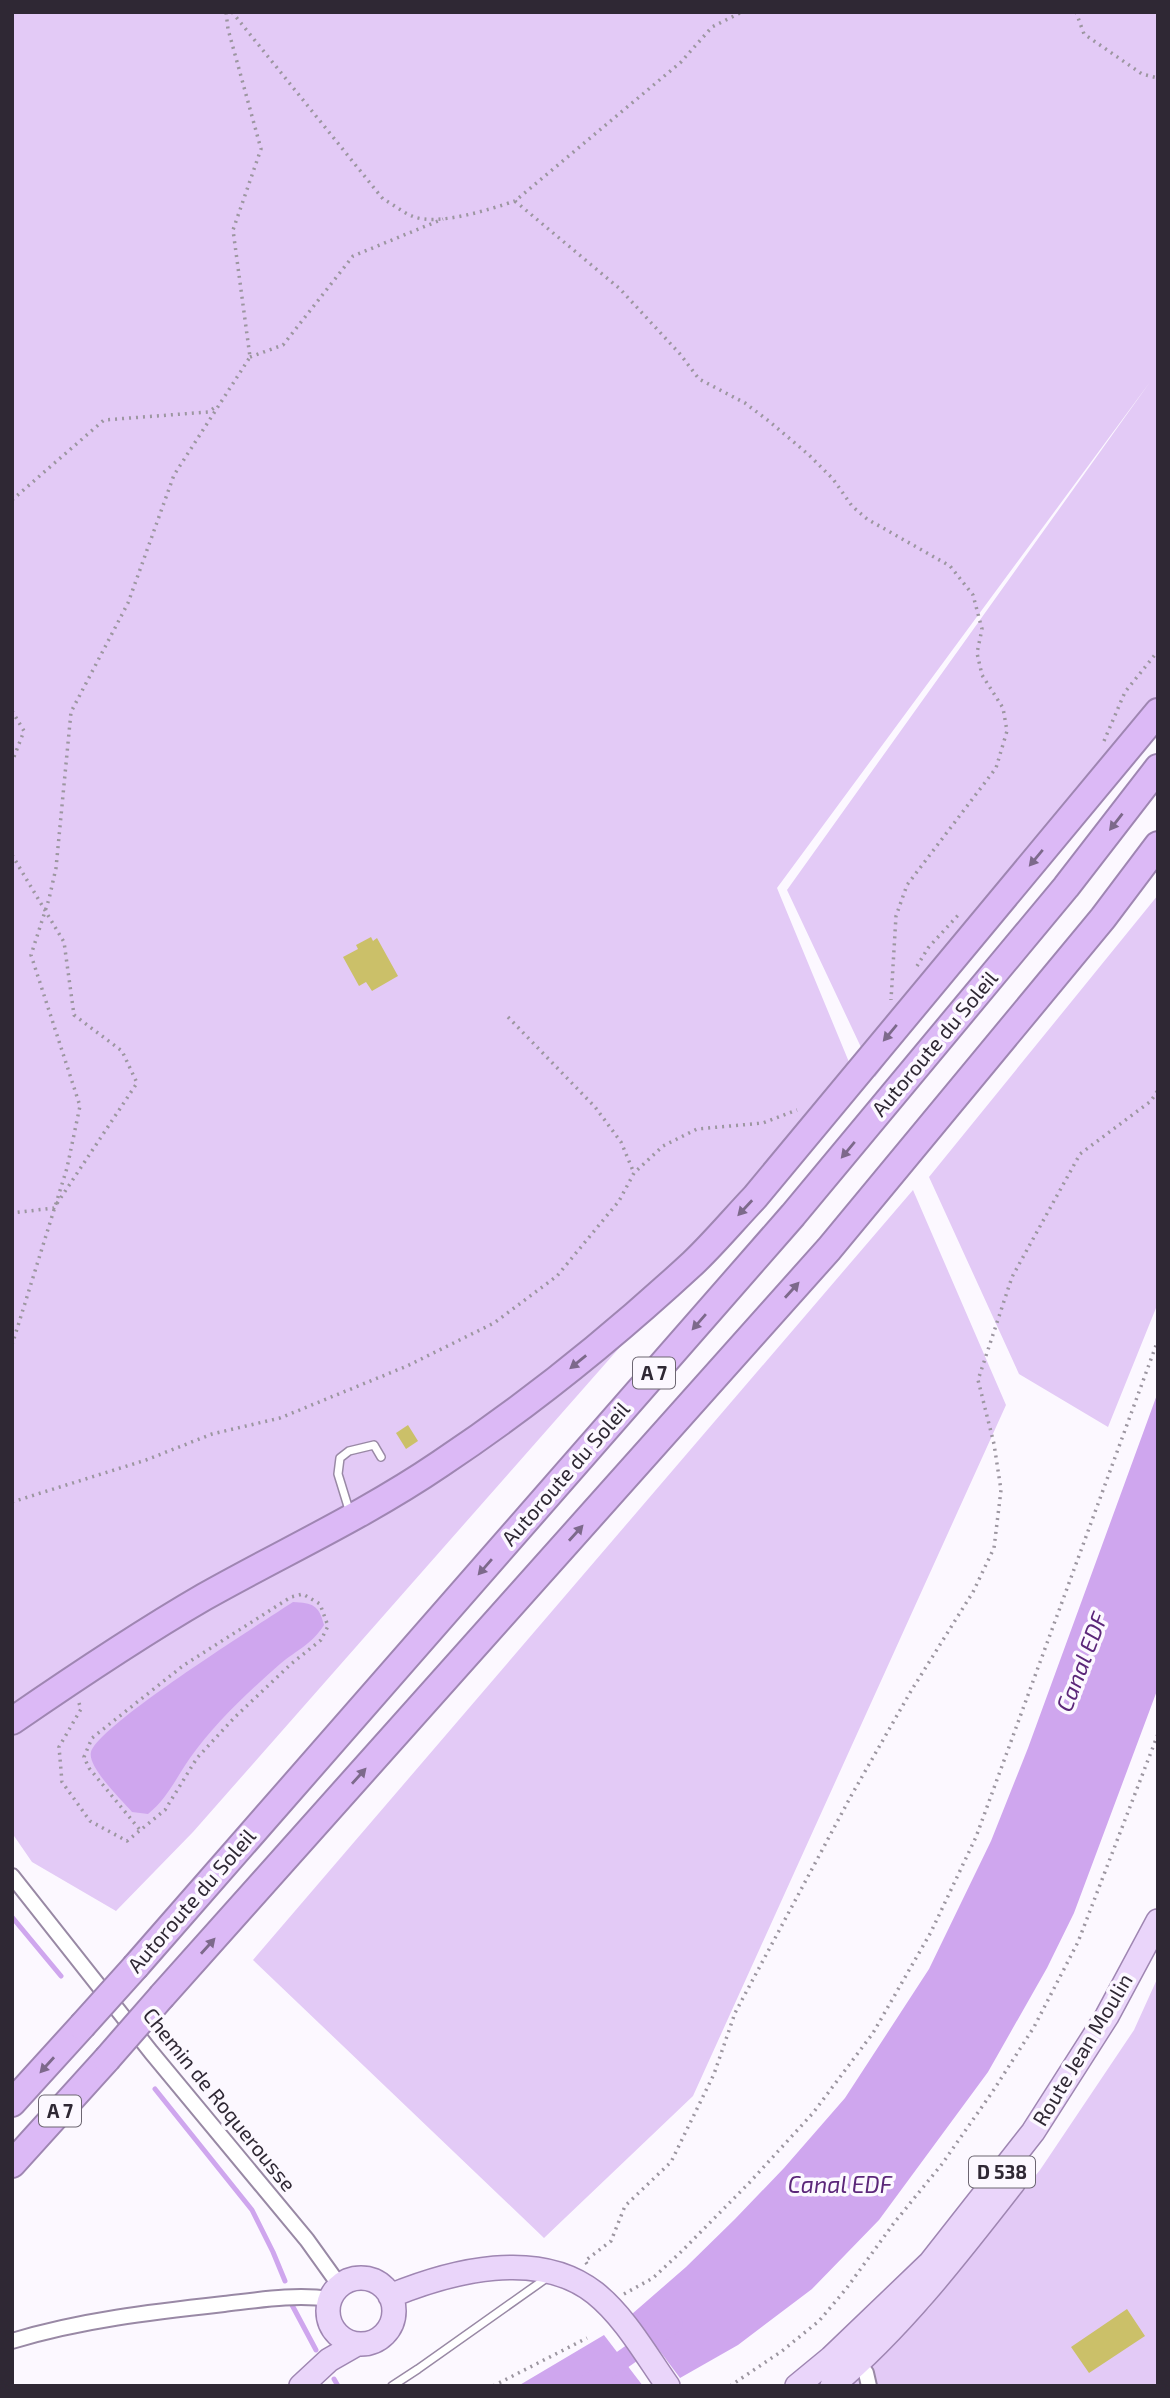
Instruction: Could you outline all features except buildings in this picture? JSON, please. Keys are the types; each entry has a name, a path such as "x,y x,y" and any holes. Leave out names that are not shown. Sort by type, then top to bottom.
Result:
{"highway":[{"path":"12,1721 201,1599 438,1466 516,1412 592,1351 694,1262 755,1197 1158,712"},
{"name":"Autoroute du Soleil","path":"12,2104 136,1966 793,1214 1066,887 1158,768"},
{"name":"Autoroute du Soleil","path":"12,2164 829,1249 1103,918 1158,845"}],"main road":[{"name":"Route Jean Moulin","path":"832,2386 847,2358 930,2263 1033,2132 1107,2016 1158,1923"},
{"name":"Route Jean Moulin","path":"797,2386 847,2358 949,2265 1051,2134 1115,2028 1158,1923"},
{"path":"390,2295 451,2276 484,2271 529,2268 554,2272 588,2288 613,2311 668,2386"},
{"path":"301,2386 329,2360 357,2344 377,2340 391,2325 394,2315 390,2295 376,2282 367,2279 348,2281 335,2293 329,2319 336,2332 347,2341 357,2344"},
{"path":"329,2360 336,2332"}],"street":[{"name":"Chemin de Roquerousse","path":"12,1876 136,2033 307,2240 335,2293"},
{"path":"12,2341 78,2324 148,2313 335,2293"},
{"path":"847,2358 866,2373 869,2386"}],"lane":[{"path":"351,1517 338,1474 340,1458 349,1451 374,1445 381,1457"},
{"path":"391,2386 505,2309 554,2272"}],"path":[{"path":"226,12 228,29 261,149 233,230 250,357"},
{"path":"232,12 383,199 414,217 445,218 484,211 515,201 681,62 712,27 742,12"},
{"path":"723,12 724,19"},
{"path":"1076,12 1084,34 1142,74 1158,78"},
{"path":"515,201 620,289 680,354 699,379 745,403 770,422 817,463 833,479 852,506 867,519 950,566 973,595 982,629 977,653 982,676 1003,708 1007,731 996,768 907,885 896,916 890,1010 896,1000"},
{"path":"12,1345 66,1168 80,1106 31,955 56,868 71,712 128,603 174,475 250,357 284,345 353,256 445,218"},
{"path":"12,500 103,420 208,412 219,405"},
{"path":"1102,748 1108,727 1125,692 1158,651"},
{"path":"12,711 24,731 12,762"},
{"path":"12,855 64,942 74,1015 122,1051 137,1083 54,1208 12,1213"},
{"path":"915,969 928,948 968,904"},
{"path":"508,1017 595,1107 621,1142 634,1173"},
{"path":"588,2288 592,2271 585,2261 611,2241 625,2206 671,2162 714,2074 735,2013 851,1796 911,1691 973,1592 994,1548 1001,1490 994,1444 978,1380 1012,1277 1080,1154 1151,1101 1158,1090"},
{"path":"12,1502 146,1460 212,1434 280,1418 407,1366 494,1323 557,1276 619,1201 634,1173 663,1146 697,1129 763,1123 804,1105"},
{"path":"613,2311 653,2278 750,2182 813,2113 873,2033 924,1943 976,1837 1158,1340"},
{"path":"72,1681 81,1709 59,1747 62,1782 90,1821 127,1841 165,1810 197,1758 235,1717 291,1664 321,1640 328,1626 320,1604 303,1594 291,1597 184,1665 92,1738 84,1757 89,1768 140,1830"},
{"path":"730,2386 782,2351 819,2321 943,2164 993,2091 1034,2027 1078,1942 1158,1734"},
{"path":"493,2386 587,2337"}],"shaded area":[{"path":"12,12 1158,12 1158,705 875,1077 787,890 1150,382 777,888 856,1079 193,1832 116,1911 32,1862 12,1833"},
{"path":"1158,895 1158,1303 1108,1427 1019,1374 929,1177"},
{"path":"913,1190 1006,1405 693,2096 544,2238 253,1960"},
{"path":"1158,1977 1158,2386 842,2386 929,2308 1040,2170 1134,2030"}],"water":[{"name":"Canal EDF","path":"1158,1392 1158,1688 1074,1913 1047,1968 988,2072 879,2220 812,2289 738,2345 680,2378 632,2314 735,2219 845,2098 929,1969 991,1841 1028,1748"},
{"path":"293,1602 310,1604 317,1609 324,1625 319,1632 280,1664 221,1721 199,1745 155,1808 148,1814 132,1812 94,1766 91,1752 100,1739 150,1698"},
{"path":"604,2335 643,2386 518,2386"}],"waterway":[{"path":"12,1917 61,1976"},
{"path":"155,2089 252,2210 285,2281"},
{"path":"292,2305 316,2350"},
{"name":"Canal EDF","path":"585,2386 673,2324"},
{"path":"334,2379 338,2386"}]}
